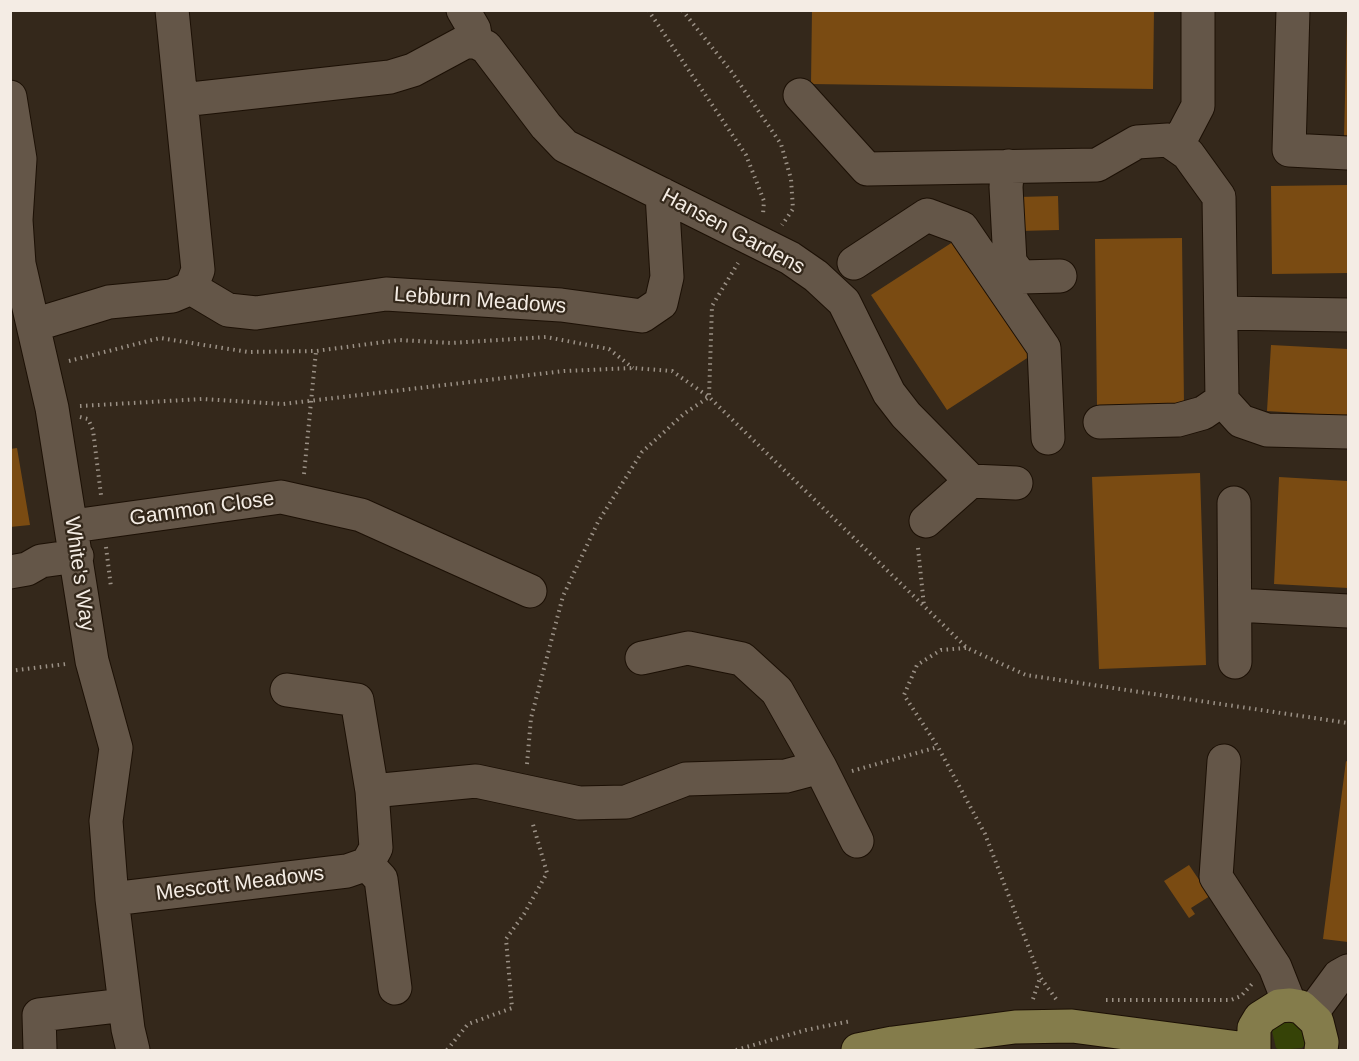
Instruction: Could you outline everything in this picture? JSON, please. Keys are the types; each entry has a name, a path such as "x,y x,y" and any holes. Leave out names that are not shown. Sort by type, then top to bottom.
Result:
{"main road":[{"path":"858,1050 892,1043 1015,1027 1061,1026 1254,1050 1254,1028 1260,1018 1279,1006 1300,1009 1321,1031 1320,1050"}],"street":[{"name":"Hansen Gardens","path":"463,10 474,29 476,42 486,47 546,126 565,146 790,258 816,276 843,302 889,393 906,415 971,481"},
{"path":"1293,10 1289,150 1348,153"},
{"path":"1177,146 1198,106 1198,11"},
{"path":"34,325 109,302 172,296 191,288 198,270 183,100 173,18"},
{"path":"183,100 390,77 413,70 465,42 476,42"},
{"path":"800,95 867,169 1097,165 1137,142 1168,140 1188,154 1219,197 1222,400 1241,421 1267,430 1348,432"},
{"name":"White's Way","path":"11,102 20,159 16,220 18,253 52,408 75,541 92,661 116,748 106,821 112,899 133,1050"},
{"path":"1008,166 1006,187 1010,262 1021,277 1060,276"},
{"path":"927,215 928,167"},
{"name":"Lebburn Meadows","path":"191,288 228,310 256,313 386,294 561,305 642,316 661,303 667,277 662,194"},
{"path":"854,263 927,215"},
{"path":"927,215 962,228 1044,348 1048,438"},
{"path":"1221,313 1348,315"},
{"path":"1100,422 1178,420 1203,413 1222,400"},
{"path":"926,521 971,481 1016,483"},
{"name":"Gammon Close","path":"10,572 27,569 75,541 281,497 362,515 530,591"},
{"path":"1234,503 1235,662"},
{"path":"1236,605 1339,610"},
{"path":"642,658 688,648 742,658 777,692 857,841"},
{"path":"287,690 357,700 372,791 376,848 367,864 381,879 395,987"},
{"path":"1224,761 1216,877 1300,1009 1348,971"},
{"path":"372,791 476,781 579,803 626,802 686,779 822,773"},
{"name":"Mescott Meadows","path":"112,899 347,871 367,864"},
{"path":"40,1050 39,1015 125,1005"}],"path":[{"path":"648,10 746,155 764,201 760,245"},
{"path":"682,10 731,71 781,144"},
{"path":"42,368 160,338 248,352 316,351 399,340 451,343 546,336 609,349 633,368"},
{"path":"301,501 316,351"},
{"path":"52,408 202,399 283,404 531,375 633,368 672,371 709,397 967,648 1026,675 1348,723"},
{"path":"447,1050 468,1024 512,1008 506,939 524,914 547,873 525,790 531,718 563,596 598,522 642,452 685,413 709,397"},
{"path":"924,607 917,550 926,521"},
{"path":"967,648 941,650 917,665 904,695 938,747 985,834 1040,977"},
{"path":"10,671 92,661"},
{"path":"822,773 938,747"}],"green space":[{"path":"1278,1020 1302,1021 1306,1044 1302,1048 1280,1050 1276,1048 1272,1031"}],"building":[{"path":"812,10 1154,10 1153,89 811,84"},
{"path":"1347,20 1348,138 1344,138"},
{"path":"1348,185 1348,273 1272,274 1271,186"},
{"path":"1058,196 1059,230 1019,231 1018,197"},
{"path":"959,238 1035,353 947,410 871,295"},
{"path":"1182,238 1184,405 1097,406 1095,239"},
{"path":"1271,345 1348,349 1348,416 1267,411"},
{"path":"17,448 30,525 10,527 10,449"},
{"path":"1200,473 1206,665 1099,669 1092,477"},
{"path":"1279,477 1348,481 1348,588 1274,584"},
{"path":"1346,761 1348,762 1348,942 1323,939"},
{"path":"1189,865 1210,896 1191,908 1195,914 1189,918 1164,881"}]}
